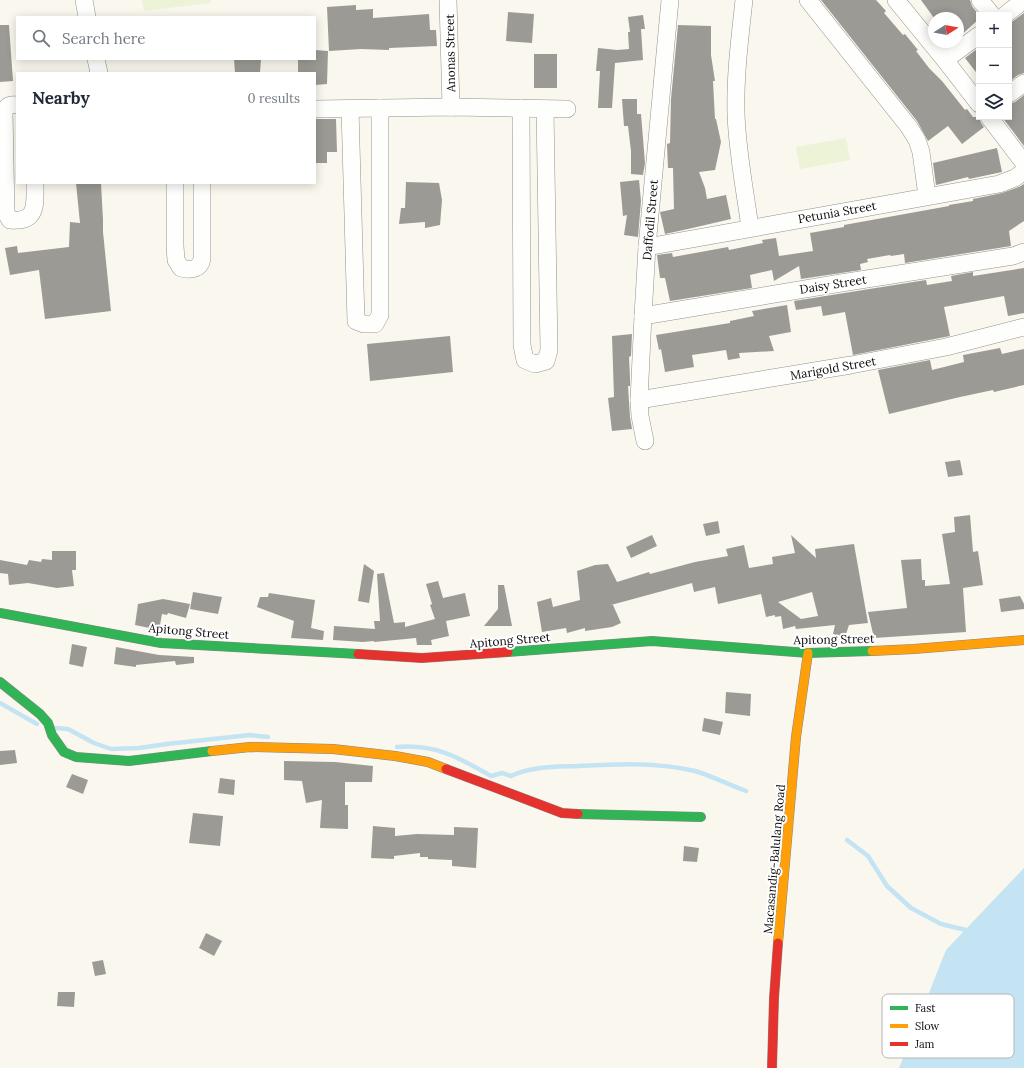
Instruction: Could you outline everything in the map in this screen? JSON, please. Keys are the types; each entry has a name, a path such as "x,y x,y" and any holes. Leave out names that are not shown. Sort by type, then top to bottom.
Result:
{"street":[{"path":"84,0 87,16"},
{"name":"Anonas Street","path":"448,0 451,107"},
{"name":"Daffodil Street","path":"645,441 640,416 643,316 647,247 670,0"},
{"path":"744,0 737,78 736,113 738,143 750,228"},
{"path":"808,0 917,140 921,152 927,196"},
{"path":"896,0 946,60 976,100"},
{"path":"980,0 990,12"},
{"path":"1009,12 1024,0"},
{"path":"946,60 976,37"},
{"path":"96,60 99,72"},
{"path":"1012,92 1024,82"},
{"path":"16,105 11,104 6,106 4,112 6,213 10,220 20,221 30,216 35,206 35,184"},
{"path":"316,109 451,107 567,109"},
{"path":"350,109 356,321 364,324 374,324 380,315 380,108"},
{"path":"520,108 522,345 525,360 535,364 546,361 549,350 545,109"},
{"path":"991,120 1024,163"},
{"name":"Petunia Street","path":"647,247 999,184 1015,178 1024,171"},
{"path":"175,184 176,260 181,268 190,269 198,268 202,259 202,184"},
{"name":"Daisy Street","path":"643,316 1013,256 1024,252"},
{"name":"Marigold Street","path":"640,400 946,347 1024,327"},
{"name":"Apitong Street","path":"0,613 161,643 422,658 652,641 808,654 914,649 1024,640"},
{"name":"Macasandig-Balulang Road","path":"772,1068 774,998 796,737 808,654"},
{"path":"0,682 40,714 48,723 52,735 64,752 76,756 129,761 250,746 334,749 395,756 428,762 562,813 595,816 701,817"}],"green space":[{"path":"142,0 211,0 211,3 144,11"},
{"path":"846,138 850,160 800,169 796,147"}],"water":[{"path":"1024,868 1024,1068 899,1068 903,1058 1014,1058 1014,994 928,994 946,950"}],"building":[{"path":"821,0 876,0 886,11 884,13 903,35 905,34 918,50 916,51 929,68 942,81 965,110 967,109 973,117 976,117 976,120 980,120 984,127 962,144 948,126 928,141 917,121"},
{"path":"921,0 970,0 977,12 976,22 964,33 964,12 930,12"},
{"path":"356,5 356,10 373,9 373,18 429,14 430,30 436,30 437,46 389,48 389,50 361,49 329,51 327,7"},
{"path":"508,12 534,14 532,43 506,41"},
{"path":"1024,13 1024,73 1012,80 1012,48 1012,22"},
{"path":"643,15 645,29 641,29 643,60 615,63 612,108 598,108 600,71 596,71 598,48 617,50 629,49 628,32 630,32 628,17"},
{"path":"0,25 9,25 13,81 0,82"},
{"path":"678,25 711,26 711,55 715,81 713,81 715,119 721,142 715,170 699,172 705,188 707,199 726,195 731,219 665,234 660,212 674,209 673,168 668,168 667,144 670,143 671,99"},
{"path":"316,50 328,51 327,84 316,85 316,72 298,72 298,60 316,60"},
{"path":"976,50 976,72 965,58"},
{"path":"534,54 557,54 557,88 534,88"},
{"path":"234,60 261,60 260,72 235,72"},
{"path":"1024,95 1024,146 1004,120 1012,120 1012,103"},
{"path":"622,99 637,99 637,114 641,114 645,163 643,175 631,174 631,151 628,126 624,126"},
{"path":"316,119 336,119 337,152 327,152 327,163 316,163"},
{"path":"997,148 1002,172 969,179 968,177 936,185 933,163"},
{"path":"639,180 641,201 638,237 624,235 627,215 623,216 620,182"},
{"path":"406,182 439,183 442,200 440,225 425,228 425,222 399,224 401,208 405,208"},
{"path":"76,184 101,184 103,232 111,311 45,319 39,270 10,275 5,248 17,246 18,253 69,247 70,222 80,223"},
{"path":"1024,184 1024,221 1009,231 1011,246 905,263 904,254 890,255 867,259 868,262 860,264 861,270 801,279 799,266 774,281 772,270 750,275 752,288 670,301 665,278 660,278 657,255 672,253 673,257 728,247 729,250 763,243 762,240 776,238 779,256 813,251 810,233 844,227 844,225 973,201 973,199 1002,193"},
{"path":"1024,268 1024,313 1008,316 1004,296 944,307 950,336 853,355 845,312 823,316 821,306 796,310 794,301 926,280 927,285 952,281 951,276 973,272 973,276"},
{"path":"787,305 791,332 769,336 774,351 739,353 740,358 728,360 726,350 692,355 694,367 665,372 661,349 659,350 656,335 730,323 730,321 754,316 752,311"},
{"path":"632,334 631,356 629,357 630,386 628,386 632,429 612,431 608,398 614,397 612,336"},
{"path":"450,336 453,372 370,381 367,344"},
{"path":"1000,348 1002,354 1024,349 1024,385 994,392 993,390 960,397 889,414 878,370 930,360 932,370 964,362 963,355"},
{"path":"960,460 963,475 948,477 945,462"},
{"path":"970,515 973,552 978,551 983,585 963,588 966,632 874,638 868,612 907,608 901,560 921,559 922,580 925,580 925,586 950,584 942,534 955,532 954,517"},
{"path":"718,521 720,533 706,536 703,524"},
{"path":"652,535 657,546 631,558 626,547"},
{"path":"791,535 816,558 815,549 854,544 868,623 849,625 845,637 833,634 835,625 796,629 795,626 783,629 781,616 775,617 775,615 766,617 761,594 718,604 715,587 694,592 692,583 611,605 613,605 621,623 612,627 585,631 585,628 567,633 566,628 542,632 537,602 551,598 553,607 580,600 577,571 595,565 608,564 617,582 649,572 650,574 695,562 728,556 726,549 744,545 749,568 773,564 772,557 795,553","holes":["812,592 818,616 801,619 778,602"]},
{"path":"52,551 76,551 76,570 72,570 74,586 57,588 28,583 9,585 8,574 0,573 0,560 27,565 29,560 41,562 42,559 52,560"},
{"path":"364,564 374,571 369,603 358,601"},
{"path":"384,573 394,623 405,622 405,627 435,619 430,605 432,604 426,584 438,581 443,598 465,593 470,616 446,621 449,636 431,640 432,645 417,645 416,638 374,642 333,640 334,626 375,629 374,621 380,621 377,574"},
{"path":"498,585 504,585 512,626 484,626 498,609"},
{"path":"193,592 222,597 218,614 190,609"},
{"path":"269,593 315,600 311,628 324,631 323,640 291,638 294,621 257,607 260,597 268,597"},
{"path":"1020,596 1024,604 1024,609 1001,612 999,599"},
{"path":"163,599 190,604 186,618 168,613 167,615 162,614 159,630 135,625 138,604"},
{"path":"72,644 87,647 83,667 69,664"},
{"path":"116,647 159,655 194,657 194,663 176,665 175,661 136,665 136,667 114,664"},
{"path":"726,692 751,694 750,716 725,713"},
{"path":"704,718 723,722 720,735 702,731"},
{"path":"15,750 17,763 0,765 0,751"},
{"path":"284,761 335,762 373,766 372,782 345,782 345,805 348,805 348,829 320,828 322,800 306,803 302,781 284,780"},
{"path":"72,774 88,780 83,794 66,787"},
{"path":"220,778 235,780 234,795 218,793"},
{"path":"193,813 223,816 220,846 189,843"},
{"path":"373,826 395,828 395,836 417,834 454,835 454,827 478,828 476,868 452,866 452,860 428,859 428,857 420,857 420,853 394,856 394,859 371,858"},
{"path":"684,846 699,848 697,862 683,861"},
{"path":"206,933 222,941 214,956 199,948"},
{"path":"103,960 106,974 95,976 92,962"},
{"path":"58,992 75,992 74,1007 57,1006"}],"waterway":[{"path":"0,703 37,724"},
{"path":"55,728 68,729 94,743 111,749 139,748 250,735 268,737"},
{"path":"397,747 424,748 446,753 491,776 502,773 511,776 527,770 553,767 623,764 652,765 695,771 746,791"},
{"path":"847,840 868,856 887,886 911,908 941,924 970,931"}],"traffic: fast":[{"path":"0,613 161,643 358,654"},
{"path":"508,652 652,641 808,653 872,651"},
{"path":"0,682 40,714 48,723 52,735 64,752 76,757 129,761 212,751"},
{"path":"578,814 701,817"}],"traffic: slow":[{"path":"872,651 1024,640"},
{"path":"778,943 796,737 808,653"},
{"path":"212,751 250,747 333,749 395,756 428,762 446,769"}],"traffic: jam":[{"path":"358,654 422,658 508,652"},
{"path":"446,769 562,813 578,814"},
{"path":"772,1068 774,998 778,943"}]}
